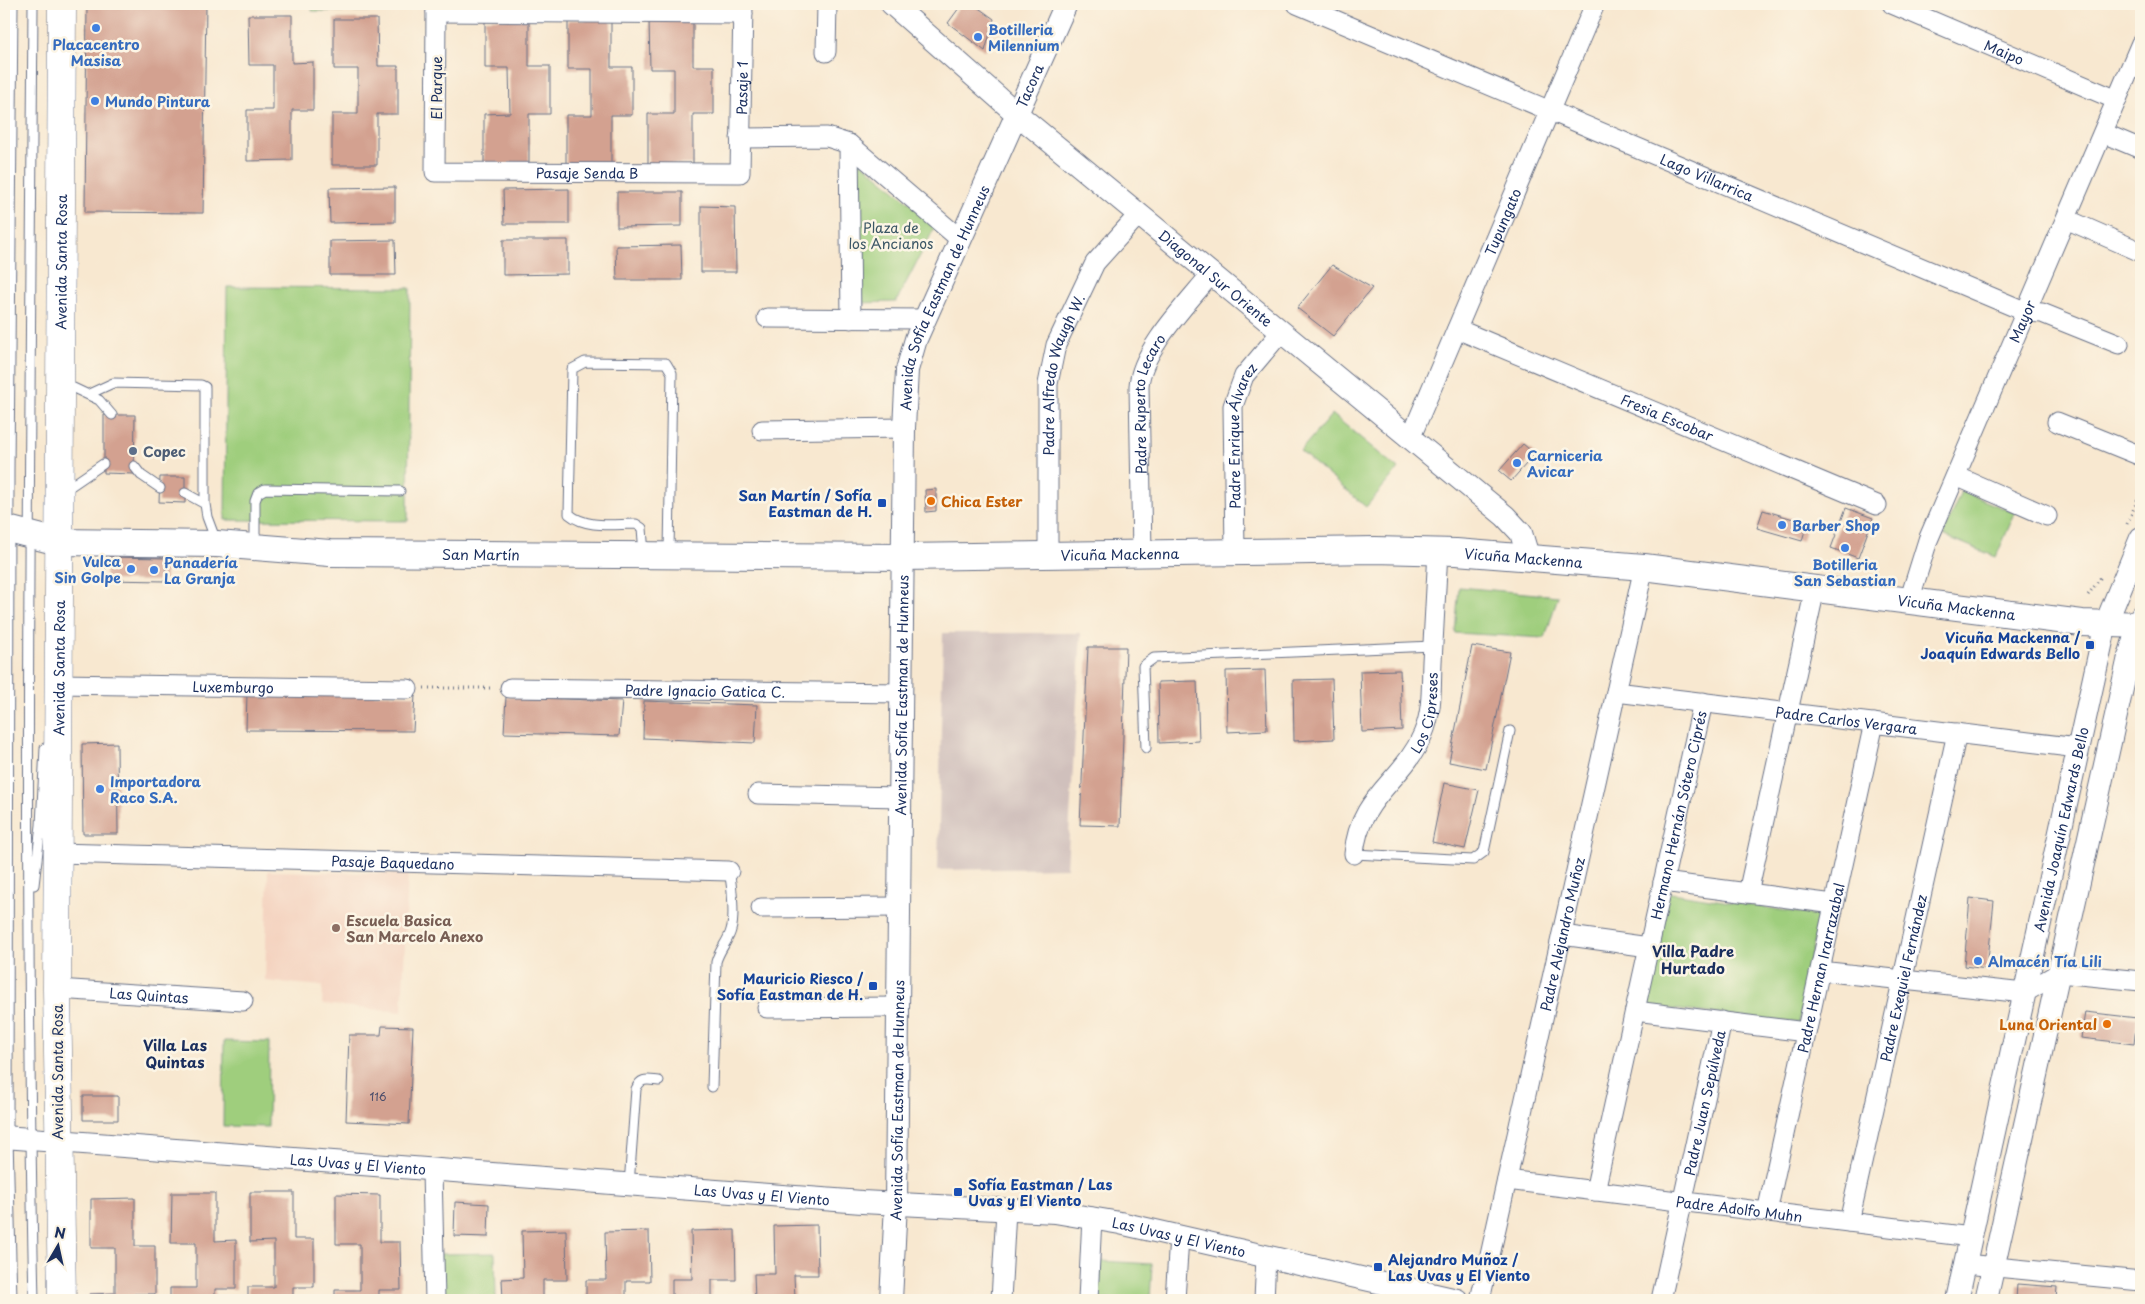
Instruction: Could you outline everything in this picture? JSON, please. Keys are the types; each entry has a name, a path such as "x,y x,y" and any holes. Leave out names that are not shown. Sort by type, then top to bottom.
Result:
{"main road":[{"name":"Avenida Santa Rosa","path":"62,4 57,853 58,1141 62,1300"},
{"path":"14,531 58,542"},
{"name":"San Martín","path":"58,542 218,544 330,552 903,557"},
{"name":"Vicuña Mackenna","path":"903,557 1438,551 1528,556 1644,567 2073,622 2140,622"}],"street":[{"path":"826,52 827,4"},
{"name":"Diagonal Sur Oriente","path":"892,4 1017,114 1514,524 1526,544 1528,556"},
{"name":"Tacora","path":"1017,114 1066,4"},
{"name":"Lago Villarrica","path":"1297,4 2026,312 2042,313 2119,344"},
{"name":"Tupungato","path":"1410,439 1595,4"},
{"name":"Maipo","path":"1892,4 2117,100"},
{"path":"436,8 743,9"},
{"name":"El Parque","path":"435,172 436,8"},
{"name":"Pasaje 1","path":"740,173 743,9"},
{"name":"Mayor","path":"1909,601 1920,563 1956,476 2141,43"},
{"name":"Avenida Sofía Eastman de Hunneus","path":"890,1300 896,1204 904,428 907,370 924,319 1017,114"},
{"path":"2103,133 2141,149"},
{"path":"740,138 827,137 849,144 960,239"},
{"path":"849,144 851,318"},
{"name":"Pasaje Senda B","path":"435,172 740,173"},
{"name":"Padre Alfredo Waugh W.","path":"1048,554 1048,384 1051,360 1059,338 1096,263 1139,214"},
{"path":"2066,220 2141,252"},
{"name":"Padre Ruperto Lecaro","path":"1142,553 1139,386 1142,368 1150,352 1211,274"},
{"path":"767,318 924,319"},
{"name":"Fresia Escobar","path":"1457,329 1877,505"},
{"name":"Padre Enrique Álvarez","path":"1235,552 1233,406 1244,376 1281,332"},
{"path":"2057,422 2141,456"},
{"path":"762,430 904,428"},
{"path":"1956,476 2046,516"},
{"name":"Avenida Joaquín Edwards Bello","path":"1958,1300 1970,1237 2106,623 2141,538"},
{"name":"Los Cipreses","path":"1354,854 1357,831 1365,812 1410,757 1424,733 1430,706 1438,551"},
{"name":"Padre Alejandro Muñoz","path":"1480,1300 1644,567"},
{"path":"1748,893 1816,589"},
{"path":"1986,1300 2140,622"},
{"name":"Luxemburgo","path":"58,684 408,689"},
{"name":"Padre Ignacio Gatica C.","path":"510,688 902,693"},
{"name":"Padre Carlos Vergara","path":"1616,692 2078,748"},
{"name":"Hermano Hernán Sótero Ciprés","path":"1595,1191 1703,702"},
{"name":"Padre Hernan Irarrazabal","path":"1767,1212 1874,723"},
{"name":"Padre Exequiel Fernández","path":"1849,1222 1957,733"},
{"path":"758,794 900,797"},
{"name":"Pasaje Baquedano","path":"57,853 729,871"},
{"path":"1663,882 1834,904"},
{"path":"761,908 899,907"},
{"path":"1562,935 1649,947"},
{"path":"1820,971 2024,993 2059,973 2141,981"},
{"name":"Las Quintas","path":"57,989 243,1001"},
{"path":"767,1008 898,1007"},
{"path":"1635,1011 1806,1032"},
{"name":"Padre Juan Sepúlveda","path":"1661,1300 1722,1021"},
{"name":"Las Uvas y El Viento","path":"6,1137 629,1185 896,1204 1056,1212 1092,1217 1453,1300"},
{"path":"432,1170 435,1300"},
{"name":"Padre Adolfo Muhn","path":"1507,1180 1970,1237"},
{"path":"1001,1300 1006,1210"},
{"path":"1088,1300 1092,1217"},
{"path":"1175,1300 1178,1237"},
{"path":"1264,1300 1266,1257"},
{"path":"1965,1264 2141,1281"}],"lane":[{"path":"12,1300 6,1137 14,531 13,4"},
{"path":"33,4 14,531 29,920 30,1139 34,1300"},
{"path":"585,362 666,362 670,367 672,374 656,555 642,528 636,524 586,524 569,514 572,369 577,364 585,362"},
{"path":"60,380 74,389 89,394 105,405 112,415"},
{"path":"89,394 113,383 201,385 205,387 205,504 209,526 218,544"},
{"path":"59,495 104,464"},
{"path":"134,466 142,475 160,488"},
{"path":"255,547 255,501 258,493 265,490 400,491"},
{"path":"185,493 205,504"},
{"path":"1146,748 1143,666 1154,658 1433,646"},
{"path":"29,920 41,825 47,731 58,684"},
{"path":"1354,854 1473,860 1484,852 1510,731"},
{"path":"712,1087 716,962 720,949 731,930 732,886 729,871"},
{"path":"629,1185 636,1089 639,1082 643,1080 659,1081"}],"path":[{"path":"408,689 510,688"}],"shaded area":[{"path":"943,633 1081,633 1067,868 938,870"},
{"name":"Escuela Basica San Marcelo Anexo","path":"268,871 408,874 402,1012 322,1004 323,986 265,981"}],"green space":[{"path":"312,4 386,4 386,11 312,11"},
{"name":"Plaza de los Ancianos","path":"854,156 936,225 896,302 857,303"},
{"path":"227,287 410,288 408,521 225,520"},
{"path":"1332,414 1398,469 1366,507 1300,451"},
{"path":"1961,491 2015,513 1996,557 1943,535"},
{"path":"1459,587 1558,596 1545,638 1455,633"},
{"path":"1666,892 1818,916 1799,1023 1644,1006"},
{"path":"224,1041 269,1042 268,1127 223,1126"},
{"path":"495,1253 496,1300 441,1300 440,1254"},
{"path":"1101,1261 1152,1264 1150,1300 1098,1300"}],"building":[{"path":"87,4 206,4 203,213 85,212"},
{"name":"Botilleria Milennium","path":"962,4 973,4 994,19 985,51 948,23"},
{"path":"248,15 292,15 292,63 313,62 313,110 292,110 292,160 247,161 247,110 273,110 273,65 249,65"},
{"path":"529,18 529,66 550,66 550,114 529,114 529,164 484,164 484,114 510,113 509,68 485,68 485,19"},
{"path":"334,19 377,19 378,66 398,66 398,114 377,114 377,165 332,165 332,114 358,114 358,69 334,69"},
{"path":"649,19 693,19 693,66 714,66 714,114 693,114 693,164 648,165 648,114 674,114 674,69 650,69"},
{"path":"568,20 611,20 611,67 632,67 632,115 611,115 611,165 566,165 566,115 592,115 592,69 568,69"},
{"path":"395,187 395,222 330,223 329,188"},
{"path":"569,189 569,224 504,224 503,190"},
{"path":"617,192 682,192 682,226 617,227"},
{"path":"701,206 735,207 736,272 701,272"},
{"path":"395,240 396,275 330,275 330,241"},
{"path":"503,240 568,240 568,274 503,275"},
{"path":"681,245 682,280 617,280 616,246"},
{"path":"1332,265 1372,288 1333,336 1297,308"},
{"path":"104,415 135,415 134,474 104,473"},
{"name":"Carniceria Avicar","path":"1523,444 1535,454 1511,481 1499,471"},
{"path":"160,477 185,477 185,503 159,502"},
{"name":"Chica Ester","path":"936,489 936,511 926,512 925,490"},
{"path":"1846,508 1873,518 1858,558 1831,548"},
{"name":"Barber Shop","path":"1763,510 1807,523 1802,541 1757,528"},
{"path":"106,557 166,558 166,581 105,580"},
{"path":"1472,646 1510,652 1486,769 1449,762"},
{"path":"1088,647 1126,647 1120,826 1080,825"},
{"path":"1265,670 1267,730 1227,732 1226,671"},
{"path":"1400,670 1402,730 1362,732 1360,671"},
{"path":"1332,679 1334,739 1294,741 1293,680"},
{"path":"1197,681 1199,741 1159,743 1158,682"},
{"path":"247,693 415,695 413,731 246,730"},
{"path":"506,697 622,701 619,736 504,733"},
{"path":"644,701 757,705 755,743 643,738"},
{"name":"Importadora Raco S.A.","path":"117,743 118,834 83,834 82,744"},
{"path":"1444,783 1479,790 1465,849 1432,842"},
{"path":"1970,898 1994,901 1987,969 1964,966"},
{"path":"2085,1012 2137,1018 2134,1044 2081,1038"},
{"path":"382,1026 413,1027 409,1124 346,1121 349,1035 381,1035"},
{"path":"83,1096 118,1096 118,1120 83,1120"},
{"path":"250,1192 294,1192 294,1239 314,1239 314,1287 293,1287 293,1300 248,1300 248,1287 274,1287 274,1241 250,1242"},
{"path":"172,1193 215,1193 215,1241 236,1240 236,1289 215,1289 215,1300 170,1300 170,1288 196,1288 196,1243 171,1243"},
{"path":"336,1194 380,1195 380,1242 400,1242 401,1290 379,1290 379,1300 335,1300 335,1290 360,1290 360,1244 336,1244"},
{"path":"135,1198 135,1246 155,1246 155,1294 134,1294 134,1300 89,1300 89,1294 115,1293 115,1248 91,1248 91,1199"},
{"path":"455,1202 489,1204 488,1237 454,1236"},
{"path":"817,1225 818,1275 794,1275 795,1300 755,1300 754,1274 775,1274 774,1226"},
{"path":"566,1230 567,1280 543,1280 543,1300 503,1300 502,1279 523,1278 522,1231"},
{"path":"735,1230 736,1280 712,1280 712,1300 672,1300 672,1279 692,1279 691,1231"},
{"path":"649,1231 650,1281 626,1281 626,1300 586,1300 586,1280 606,1280 605,1232"},
{"path":"2017,1284 2057,1287 2056,1300 2016,1300"}],"place":[{"name":"Placacentro Masisa","path":"96,28"},
{"name":"Botilleria Milennium","path":"978,37"},
{"name":"Mundo Pintura","path":"95,101"},
{"name":"Copec","path":"133,451"},
{"name":"Carniceria Avicar","path":"1517,463"},
{"name":"Chica Ester","path":"931,501"},
{"name":"San Martín / Sofía Eastman de H.","path":"882,503"},
{"name":"Barber Shop","path":"1782,525"},
{"name":"Botilleria San Sebastian","path":"1845,548"},
{"name":"Vulca Sin Golpe","path":"131,569"},
{"name":"Panadería La Granja","path":"154,570"},
{"name":"Vicuña Mackenna / Joaquín Edwards Bello","path":"2090,645"},
{"name":"Importadora Raco S.A.","path":"100,789"},
{"name":"Escuela Basica San Marcelo Anexo","path":"336,928"},
{"name":"Almacén Tía Lili","path":"1978,961"},
{"name":"Mauricio Riesco / Sofía Eastman de H.","path":"873,986"},
{"name":"Luna Oriental","path":"2107,1024"},
{"name":"Sofía Eastman / Las Uvas y El Viento","path":"958,1192"},
{"name":"Alejandro Muñoz / Las Uvas y El Viento","path":"1378,1267"}],"district":[{"name":"Villa Padre Hurtado","path":"1693,958"},
{"name":"Villa Las Quintas","path":"175,1052"}]}
